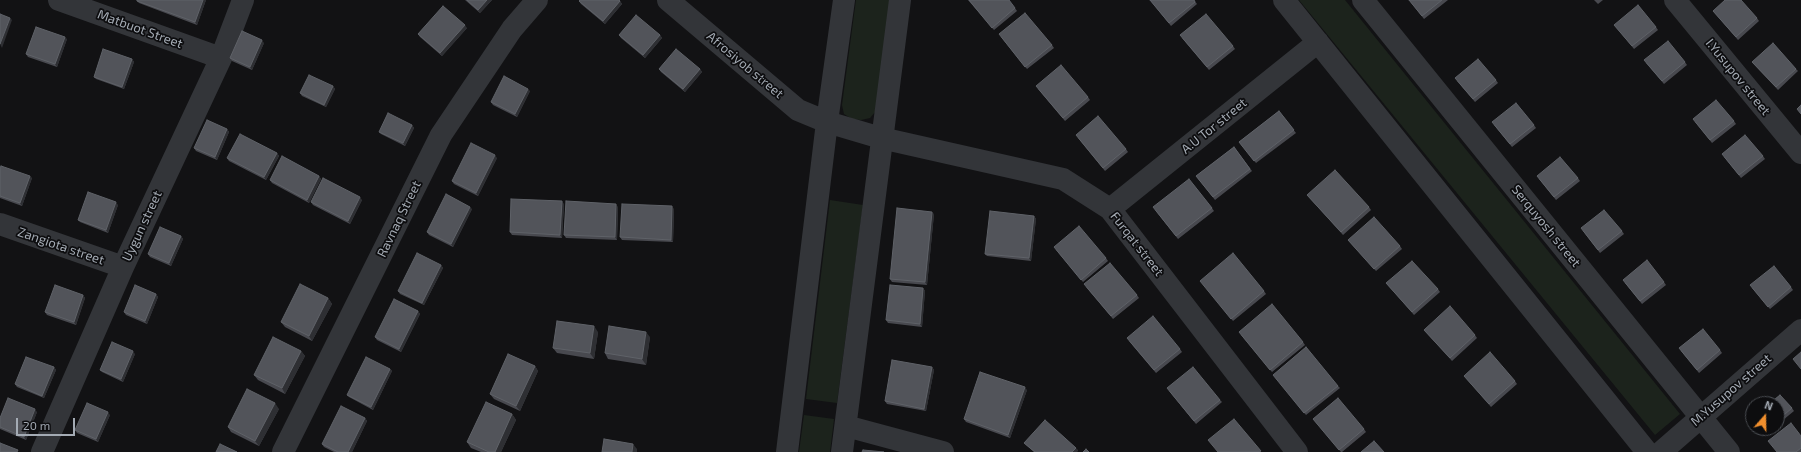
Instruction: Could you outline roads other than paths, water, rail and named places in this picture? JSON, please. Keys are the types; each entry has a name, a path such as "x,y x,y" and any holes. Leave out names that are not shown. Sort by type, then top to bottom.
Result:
{"street":[{"name":"Matbuot Street","path":"59,0 221,58"},
{"name":"Uygun street","path":"42,452 123,267 221,58 243,0"},
{"name":"Ravnaq Street","path":"283,452 441,135 512,29 537,0"},
{"name":"Afrosiyob street","path":"668,0 798,110 827,122 881,138"},
{"path":"787,452 827,122 844,0"},
{"path":"842,452 881,138 900,0"},
{"path":"1284,0 1647,452"},
{"name":"I.Yusupov street","path":"1675,0 1801,154"},
{"name":"Serquyosh street","path":"1368,2 1699,417 1729,452"},
{"name":"A.U Tor street","path":"1110,210 1318,42"},
{"name":"Furqat street","path":"881,138 1063,179 1110,210 1297,452"},
{"name":"Zangiota street","path":"0,224 123,267"},
{"name":"M.Yusupov street","path":"1661,452 1699,417 1801,330"},
{"path":"846,426 943,452"}]}
